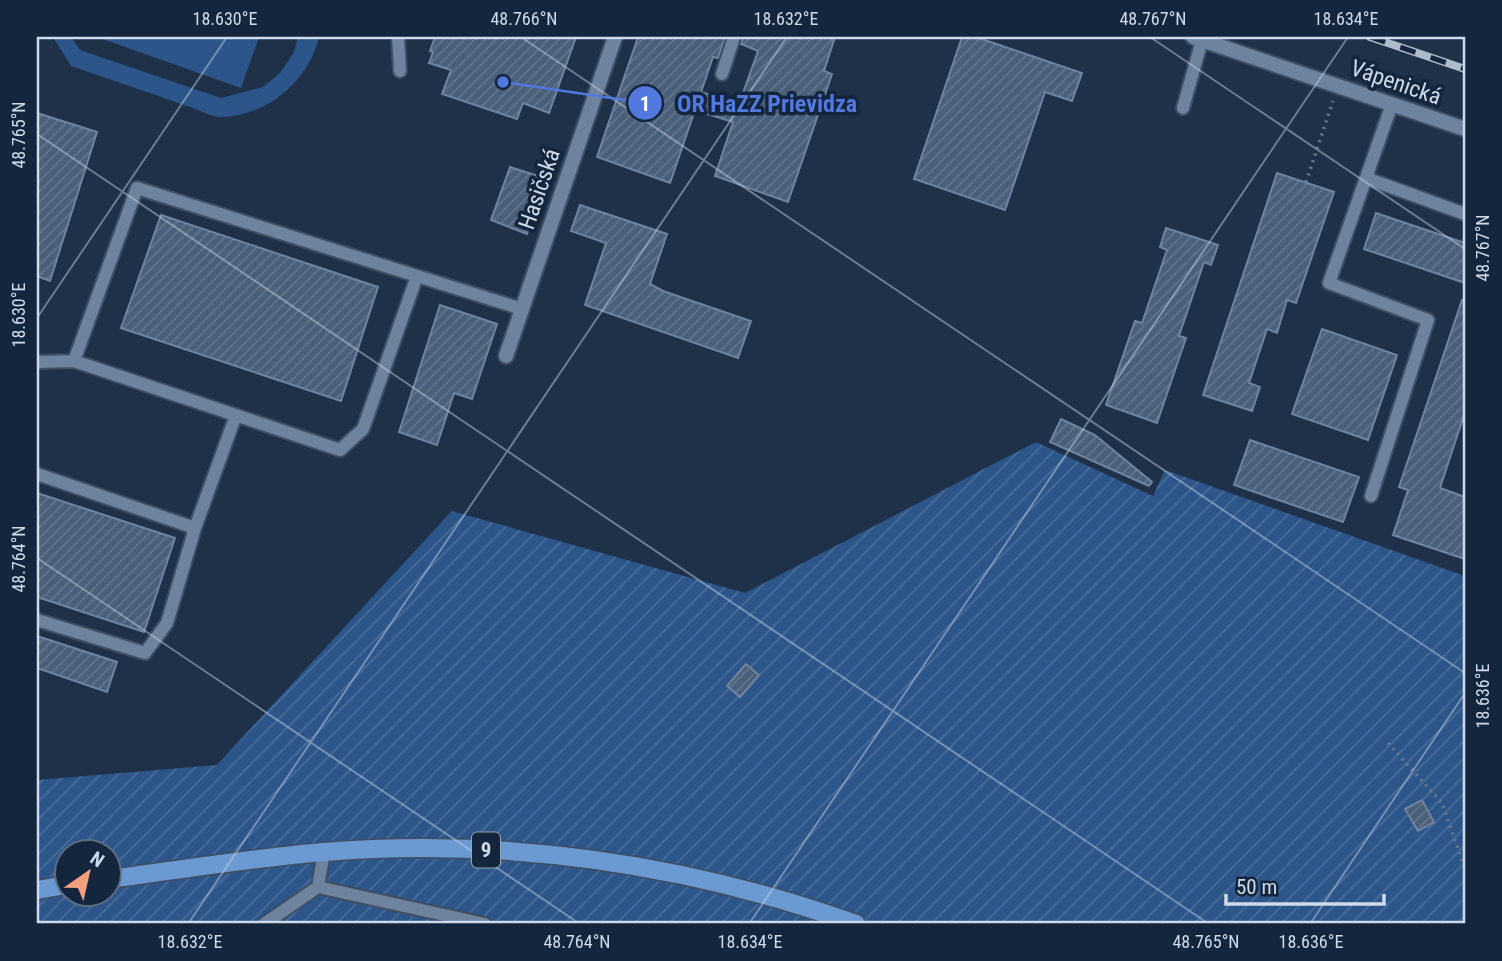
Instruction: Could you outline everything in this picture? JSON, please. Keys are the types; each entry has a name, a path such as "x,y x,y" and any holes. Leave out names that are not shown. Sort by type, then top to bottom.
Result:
{"main road":[{"name":"9","path":"122,877 324,852 423,848 574,858 640,867 759,893 856,924"}],"street":[{"name":"Hasičská","path":"506,356 615,37"},
{"name":"Vápenická","path":"1197,38 1465,130"}],"lane":[{"path":"398,37 400,71"},
{"path":"722,74 734,37"},
{"path":"1183,108 1197,38"},
{"path":"1371,496 1428,320 1329,283 1392,104"},
{"path":"1366,178 1465,214"},
{"path":"74,361 137,188 522,309"},
{"path":"37,362 74,361 340,450 363,429 417,276"},
{"path":"37,620 145,653 167,623 195,528 236,415"},
{"path":"37,474 195,528"},
{"path":"264,924 318,887 324,852"},
{"path":"318,887 485,924"}],"path":[{"path":"1306,183 1338,86"},
{"path":"1388,743 1442,803 1465,869"}],"shaded area":[{"path":"53,37 71,37 80,50 221,98 263,87 280,73 294,52 298,37 319,37 306,67 284,92 256,110 219,117 71,66"},
{"path":"97,37 259,37 241,88"},
{"path":"1036,442 1153,496 1165,470 1465,576 1465,924 37,924 37,780 217,765 452,511 745,593"}],"building":[{"path":"435,37 576,37 549,113 523,103 517,119 442,94 451,70 429,63"},
{"path":"638,37 725,37 718,58 713,57 701,92 739,104 758,51 741,44 743,37 835,37 824,71 832,74 788,202 715,176 733,122 695,110 670,183 597,157"},
{"path":"962,37 976,37 1082,73 1072,101 1045,92 1005,210 914,179"},
{"path":"37,113 97,132 50,281 37,276"},
{"path":"510,167 547,179 527,234 491,220"},
{"path":"1277,173 1334,192 1296,303 1287,300 1277,333 1267,329 1249,383 1260,387 1252,411 1203,395"},
{"path":"580,205 667,234 650,284 663,291 751,321 738,358 585,305 606,243 571,231"},
{"path":"1376,213 1465,243 1465,283 1364,249"},
{"path":"161,215 378,287 341,401 121,328"},
{"path":"1166,228 1218,245 1211,265 1204,262 1179,336 1186,338 1157,423 1106,405 1135,321 1142,323 1167,250 1160,247"},
{"path":"1462,300 1465,300 1465,412 1440,488 1465,497 1465,559 1393,535 1408,490 1399,487"},
{"path":"440,305 497,324 472,399 454,393 437,445 399,432"},
{"path":"1322,329 1397,355 1368,440 1292,414"},
{"path":"1061,419 1095,435 1152,482 1149,486 1050,442"},
{"path":"1250,440 1359,477 1343,522 1234,485"},
{"path":"37,493 175,538 144,632 37,597"},
{"path":"37,636 117,662 107,692 37,668"},
{"path":"746,664 759,675 740,697 727,686"},
{"path":"1422,800 1434,822 1418,831 1405,809"}],"railway":[{"path":"1370,37 1465,69"}],"place":[{"name":"OR HaZZ Prievidza","path":"503,82"}]}
